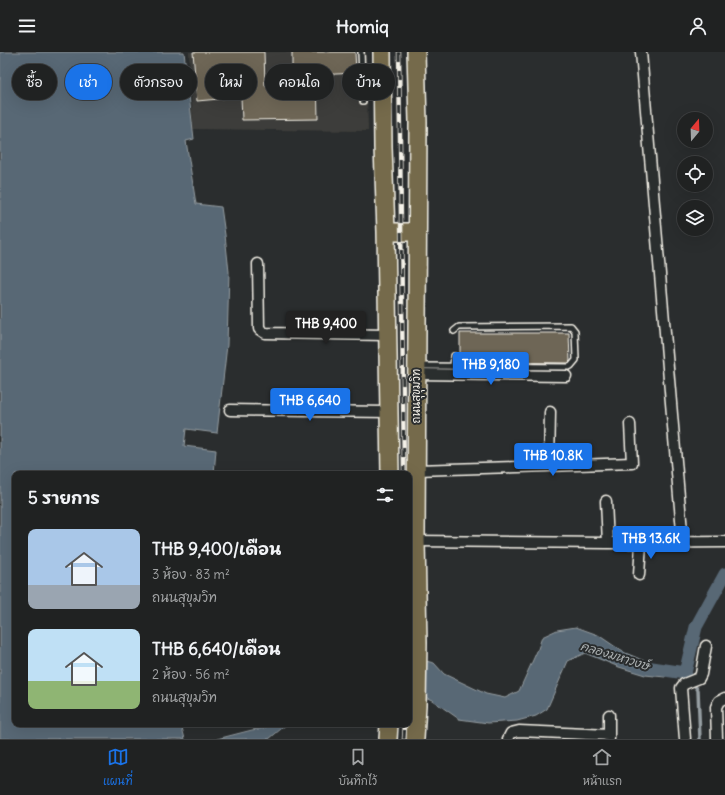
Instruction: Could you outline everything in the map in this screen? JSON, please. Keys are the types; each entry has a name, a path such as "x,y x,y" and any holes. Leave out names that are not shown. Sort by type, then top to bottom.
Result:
{"highway":[{"path":"382,52 390,471"},
{"name":"ถนนสุขุมวิท","path":"416,52 418,122 416,370 416,542 418,643 416,739"},
{"path":"386,232 417,232"},
{"path":"388,739 389,727"}],"street":[{"path":"641,52 683,543"},
{"path":"258,264 259,329 265,333 387,335"},
{"path":"416,370 566,376"},
{"path":"230,410 389,412"},
{"path":"549,466 550,412"},
{"path":"416,470 632,463 630,424"},
{"path":"606,501 608,543"},
{"path":"416,542 725,542"},
{"path":"639,575 642,543"},
{"path":"685,739 681,688 684,684 699,678 706,646"},
{"path":"717,739 716,706 719,701 725,698"},
{"path":"508,739 511,733 519,731 609,737 608,715"}],"lane":[{"path":"361,52 363,101"},
{"path":"416,370 453,366 569,367 576,360 575,331 570,326 459,327 454,330"},
{"path":"453,366 454,356"}],"shaded area":[{"path":"189,52 366,52 366,64 342,64 342,100 367,100 368,131 193,129 191,100 197,100 197,64 190,64"}],"water":[{"path":"0,52 184,52 185,64 120,64 120,100 190,100 194,139 186,141 196,204 221,207 229,272 227,345 217,433 186,429 184,446 216,450 214,471 12,471 12,727 182,727 185,739 0,739"},
{"path":"576,627 598,635 623,652 669,671 665,677 645,675 619,667 585,653 568,661 547,709 536,716 517,721 488,723 459,719 432,700 412,691 412,658 434,663 444,674 486,694 505,698 519,691 542,637 557,630"},
{"path":"283,727 269,739 217,739 252,730"}],"building":[{"path":"193,52 264,52 265,100 318,100 318,119 242,120 241,100 257,100 257,64 205,64 205,100 208,100 197,101 197,64 194,64"},
{"path":"292,52 355,52 356,64 342,64 342,74 334,74 334,64 292,64"},
{"path":"460,333 569,333 570,361 568,363 460,362"}],"waterway":[{"name":"คลองมหาวงษ์","path":"652,668 685,673 696,627 725,574"},
{"path":"685,673 698,690 700,739"}],"railway":[{"path":"399,52 404,471"},
{"path":"404,739 405,727"}]}
